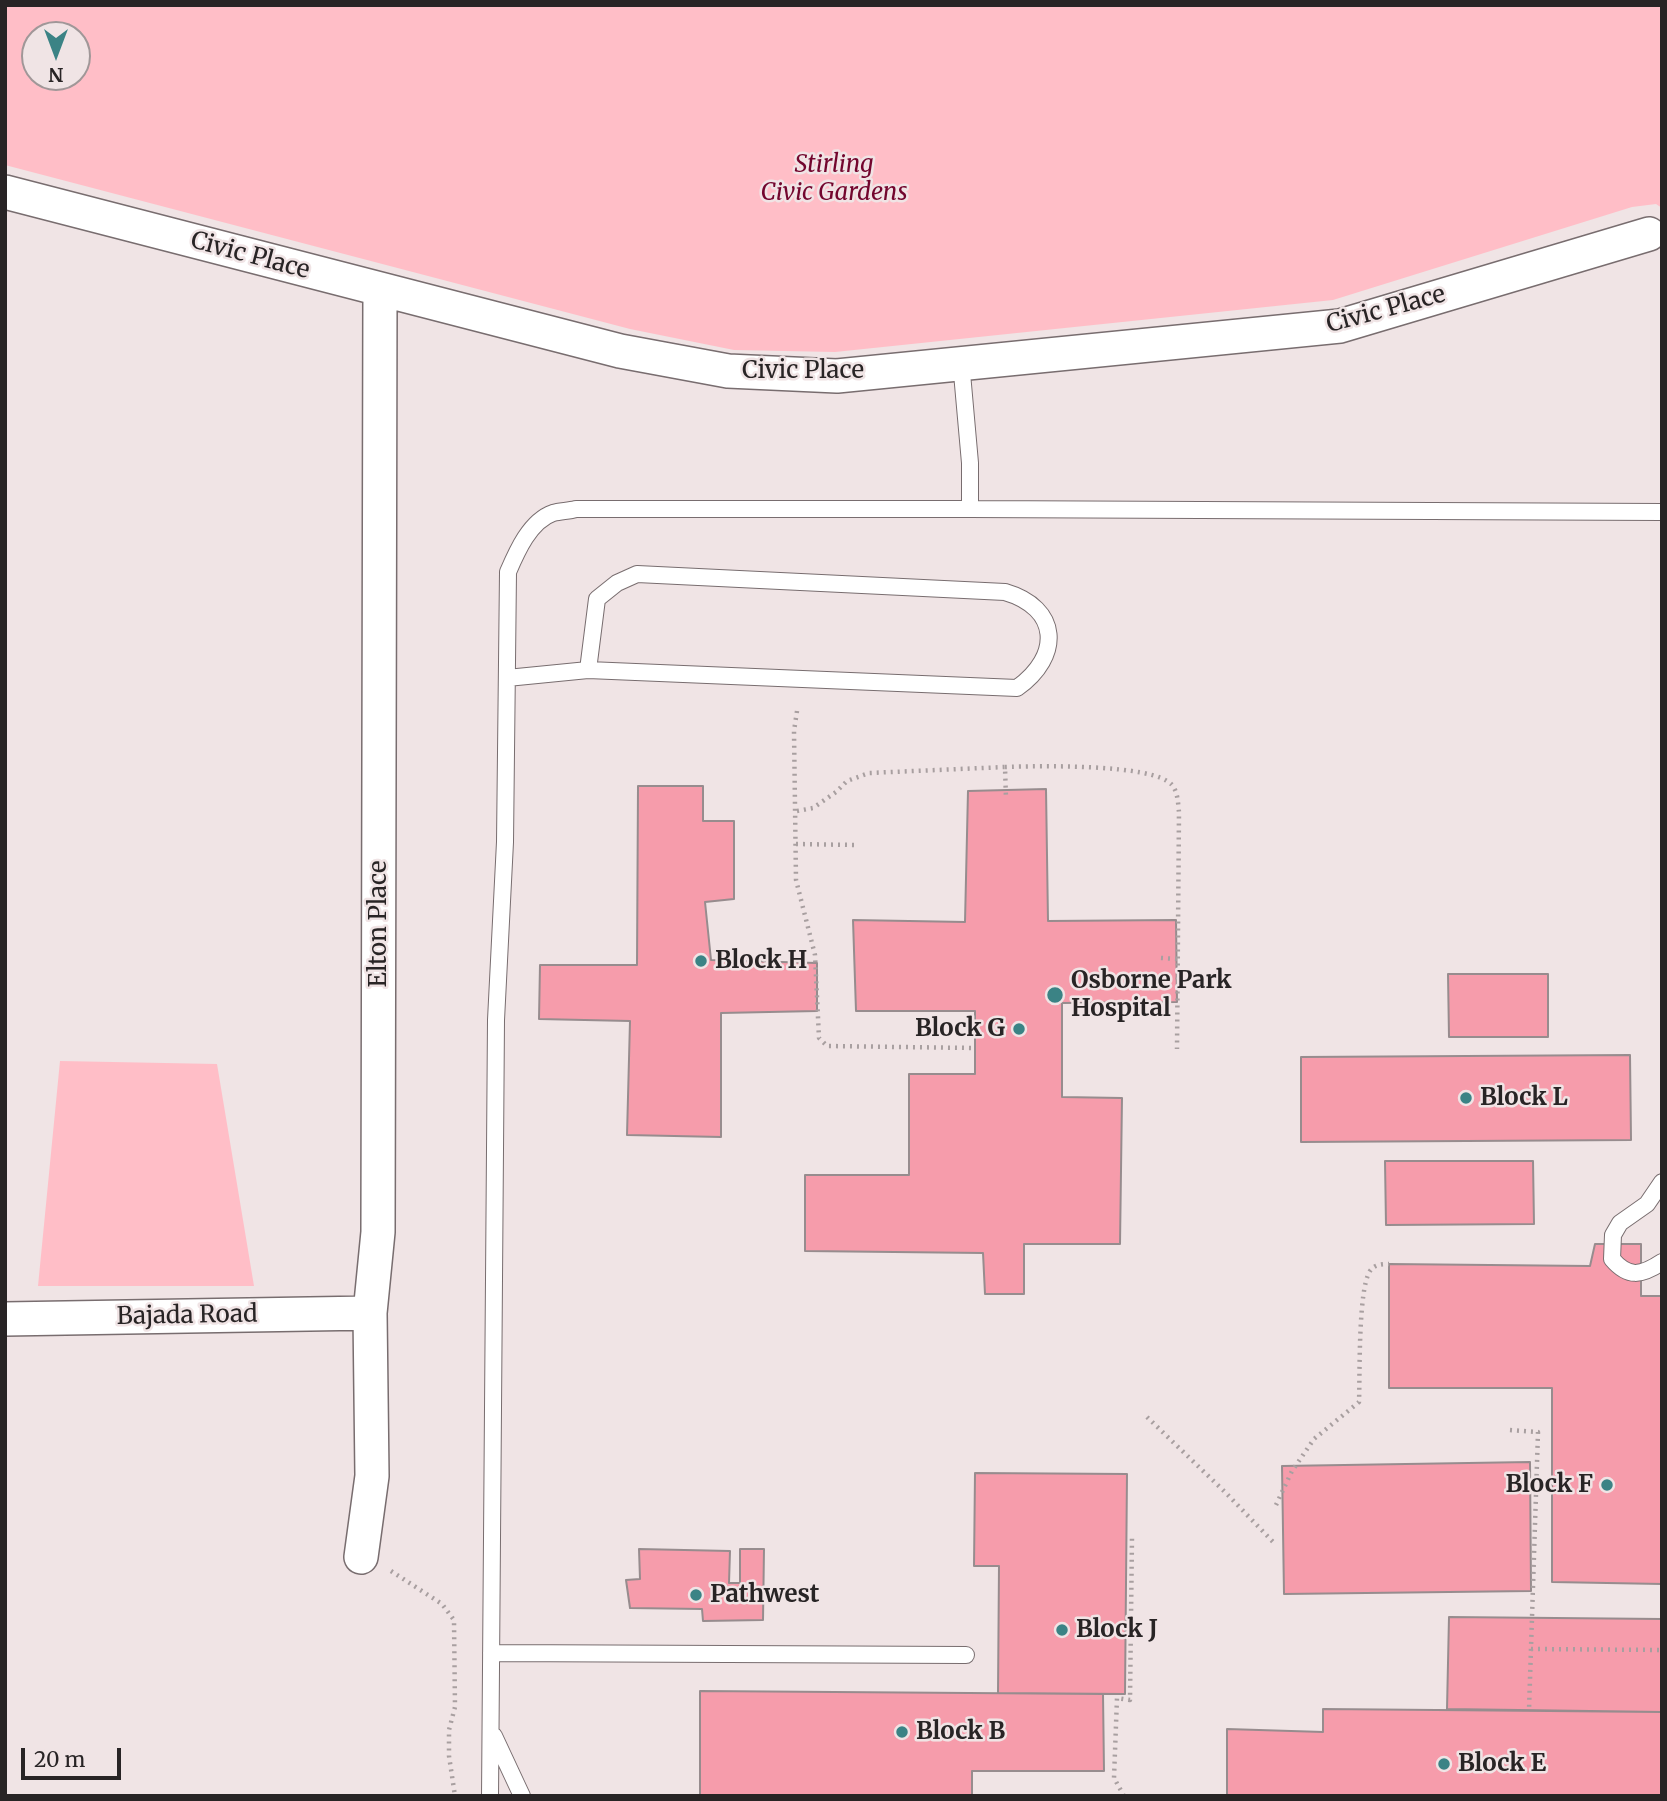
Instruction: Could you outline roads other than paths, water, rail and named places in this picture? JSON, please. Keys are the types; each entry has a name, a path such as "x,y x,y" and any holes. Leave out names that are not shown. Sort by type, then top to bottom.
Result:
{"street":[{"name":"Civic Place","path":"5,192 620,351 728,371 837,376 1340,326 1649,234"},
{"name":"Elton Place","path":"361,1557 372,1476 370,1313 378,1232 380,290"},
{"name":"Bajada Road","path":"5,1319 370,1313"}],"lane":[{"path":"961,362 970,463 970,509"},
{"path":"490,1796 496,1020 505,842 509,572 517,551 531,530 551,513 576,509 1662,512"},
{"path":"507,678 588,670 1017,688 1034,676 1042,665 1049,632 1034,607 1021,597 1004,592 637,574 617,583 597,599 588,670"},
{"path":"1662,1182 1647,1204 1620,1223 1614,1235 1612,1259 1622,1271 1634,1273 1662,1262"},
{"path":"491,1653 966,1655"},
{"path":"491,1731 522,1796"}],"place":[{"name":"Block H","path":"701,961"},
{"name":"Osborne Park Hospital","path":"1055,995"},
{"name":"Block G","path":"1019,1029"},
{"name":"Block L","path":"1466,1098"},
{"name":"Block F","path":"1607,1485"},
{"name":"Pathwest","path":"696,1595"},
{"name":"Block J","path":"1062,1630"},
{"name":"Block B","path":"902,1732"},
{"name":"Block E","path":"1444,1764"}],"park label":[{"name":"Stirling Civic Gardens","path":"834,179"}]}
